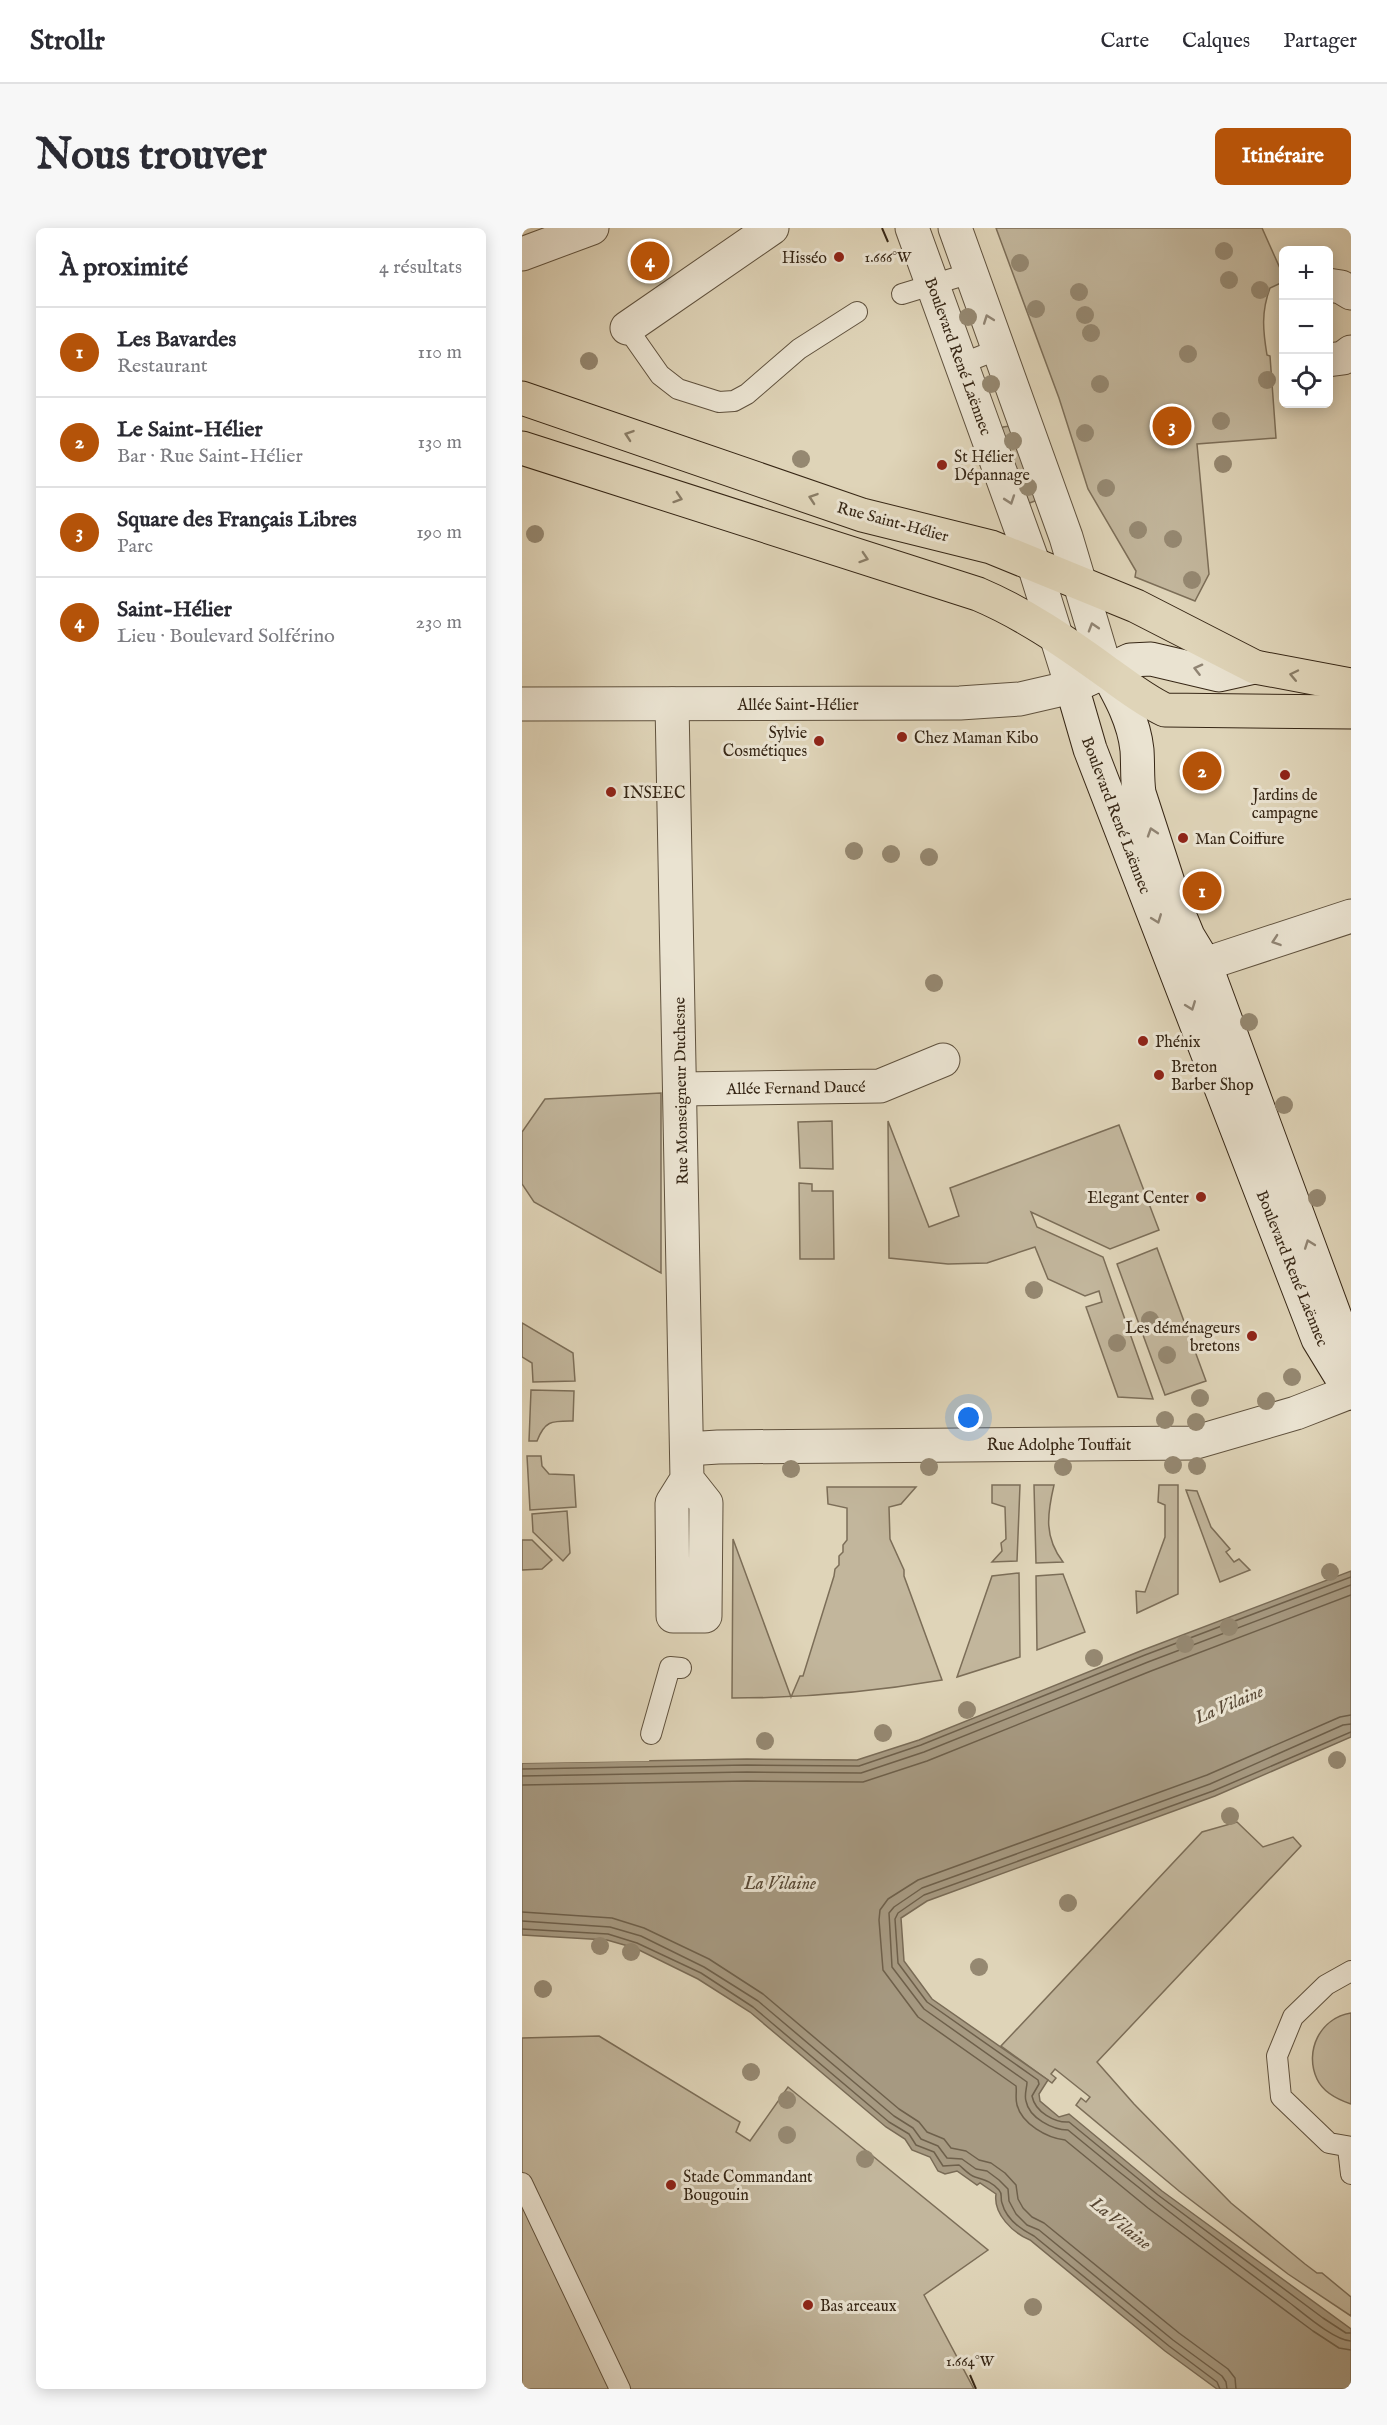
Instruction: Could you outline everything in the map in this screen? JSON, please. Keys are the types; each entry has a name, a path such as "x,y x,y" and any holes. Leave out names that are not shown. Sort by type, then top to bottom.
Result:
{"main road":[{"name":"Rue Saint-Hélier","path":"522,398 862,515 991,547 1136,606 1255,667 1351,686"},
{"path":"522,447 978,594 1005,605 1058,638 1146,701 1165,710 1351,712"}],"street":[{"path":"522,254 592,228"},
{"path":"627,328 772,228"},
{"name":"Boulevard René Laënnec","path":"912,228 1034,565 1058,638 1081,722 1098,770 1318,1339 1351,1392"},
{"name":"Boulevard René Laënnec","path":"955,228 1066,537 1106,671 1132,723 1137,752 1136,774 1143,804 1176,907 1188,936 1205,964 1340,1330 1351,1392"},
{"path":"1333,286 1351,292"},
{"path":"1333,359 1342,358 1351,352"},
{"name":"Rue Saint-Hélier","path":"1072,687 1130,660 1151,659 1219,675 1255,667"},
{"name":"Allée Saint-Hélier","path":"522,704 960,703 1020,699 1072,687"},
{"name":"Rue Monseigneur Duchesne","path":"672,704 687,1464"},
{"path":"1137,752 1142,730 1152,718 1165,710"},
{"path":"1205,964 1319,918 1351,916"},
{"name":"Allée Fernand Daucé","path":"681,1089 880,1086 943,1060"},
{"name":"Rue Adolphe Touffait","path":"687,1464 718,1447 1193,1443 1296,1413 1351,1392"}],"lane":[{"path":"902,294 971,273"},
{"path":"627,328 660,375 678,390 719,402 734,401 747,394 799,349 857,312"},
{"path":"961,364 999,349"},
{"path":"982,423 1020,409"},
{"path":"651,1734 670,1666 681,1668"},
{"path":"1351,1971 1326,1985 1293,2017 1277,2056 1281,2097 1329,2144 1350,2148 1351,2174"},
{"path":"522,2183 620,2389"}],"shaded area":[{"path":"996,228 1262,228 1279,266 1279,284 1270,288 1265,305 1264,322 1267,355 1270,356 1276,438 1197,444 1209,574 1195,601 1135,577 1136,571 1088,489 1059,398"},
{"path":"1010,426 1040,499 1027,504 1001,431 1003,427"},
{"path":"661,1093 661,1273 534,1202 522,1184 522,1132 545,1099"},
{"path":"832,1121 833,1169 800,1168 798,1122"},
{"path":"888,1121 929,1227 959,1216 950,1188 1119,1125 1159,1230 1110,1249 1031,1212 1037,1227 1103,1257 1153,1399 1118,1397 1086,1307 1102,1302 1099,1291 1085,1296 1048,1279 1035,1247 987,1263 948,1264 889,1258"},
{"path":"799,1183 812,1184 812,1191 833,1191 834,1259 800,1259"},
{"path":"1157,1248 1206,1381 1165,1395 1117,1264"},
{"path":"522,1323 573,1353 575,1381 533,1382 532,1363 522,1357"},
{"path":"531,1390 574,1391 573,1421 550,1423 543,1429 537,1441 529,1441"},
{"path":"527,1456 541,1456 542,1466 549,1474 574,1475 576,1507 530,1510"},
{"path":"992,1485 1020,1485 1017,1561 992,1562 1002,1551 1001,1543 1006,1539 1005,1507 992,1503"},
{"path":"1034,1485 1054,1485 1049,1516 1050,1535 1063,1562 1036,1563"},
{"path":"1159,1485 1178,1485 1178,1594 1137,1613 1136,1591 1145,1592 1165,1537 1165,1505 1158,1502"},
{"path":"827,1487 916,1487 901,1504 889,1507 890,1539 904,1570 904,1576 942,1680 864,1691 791,1697 800,1676 803,1676 835,1569 839,1565 839,1556 847,1540 847,1508 828,1504"},
{"path":"1186,1490 1197,1491 1211,1527 1230,1549 1226,1552 1234,1562 1239,1559 1250,1570 1220,1582"},
{"path":"567,1511 570,1553 563,1561 533,1532 532,1514"},
{"path":"733,1539 791,1697 732,1698"},
{"path":"522,1540 532,1540 552,1560 542,1569 522,1570"},
{"path":"1019,1573 1020,1657 957,1677 992,1576"},
{"path":"1063,1574 1085,1632 1037,1650 1036,1576"},
{"path":"1237,1822 1263,1847 1293,1837 1301,1846 1097,2062 1134,2104 1231,2203 1305,2264 1317,2273 1322,2273 1351,2297 1351,2316 1288,2274 1179,2191 1076,2105 1081,2098 1086,2102 1090,2097 1055,2069 1051,2074 1056,2078 1052,2083 1001,2046 1202,1832"},
{"path":"1351,2013 1351,2104 1323,2088 1317,2079 1312,2058 1314,2047 1323,2029 1331,2021"},
{"name":"Stade Commandant Bougouin","path":"599,2036 740,2122 736,2132 750,2141 788,2087 988,2250 924,2295 974,2389 522,2389 522,2038"}],"water":[{"name":"La Vilaine","path":"1351,1571 1351,1737 1215,1796 927,1901 901,1918 904,1961 932,1999 1048,2080 1039,2094 1040,2101 1059,2117 1069,2114 1162,2191 1351,2329 1351,2389 1217,2389 1165,2351 1030,2240 1011,2228 998,2209 996,2194 980,2183 977,2185 957,2171 945,2174 938,2171 930,2157 912,2150 905,2139 886,2127 750,2012 698,1979 635,1948 607,1940 522,1935 522,1763 747,1759 857,1760 919,1740 1143,1650"}],"pier":[{"path":"650,1758 649,1761 522,1763 522,1760"}],"place":[{"name":"Hisséo","path":"839,257"},
{"name":"Saint-Hélier","path":"650,261"},
{"name":"Square des Français Libres","path":"1172,426"},
{"name":"St Hélier Dépannage","path":"942,465"},
{"name":"Chez Maman Kibo","path":"902,737"},
{"name":"Sylvie Cosmétiques","path":"819,741"},
{"name":"Le Saint-Hélier","path":"1202,771"},
{"name":"Jardins de campagne","path":"1285,775"},
{"name":"INSEEC","path":"611,792"},
{"name":"Man Coiffure","path":"1183,838"},
{"name":"Les Bavardes","path":"1202,891"},
{"name":"Phénix","path":"1143,1041"},
{"name":"Breton Barber Shop","path":"1159,1075"},
{"name":"Elegant Center","path":"1201,1197"},
{"name":"Les déménageurs bretons","path":"1252,1336"},
{"name":"Stade Commandant Bougouin","path":"671,2185"},
{"name":"Bas arceaux","path":"808,2305"}]}
